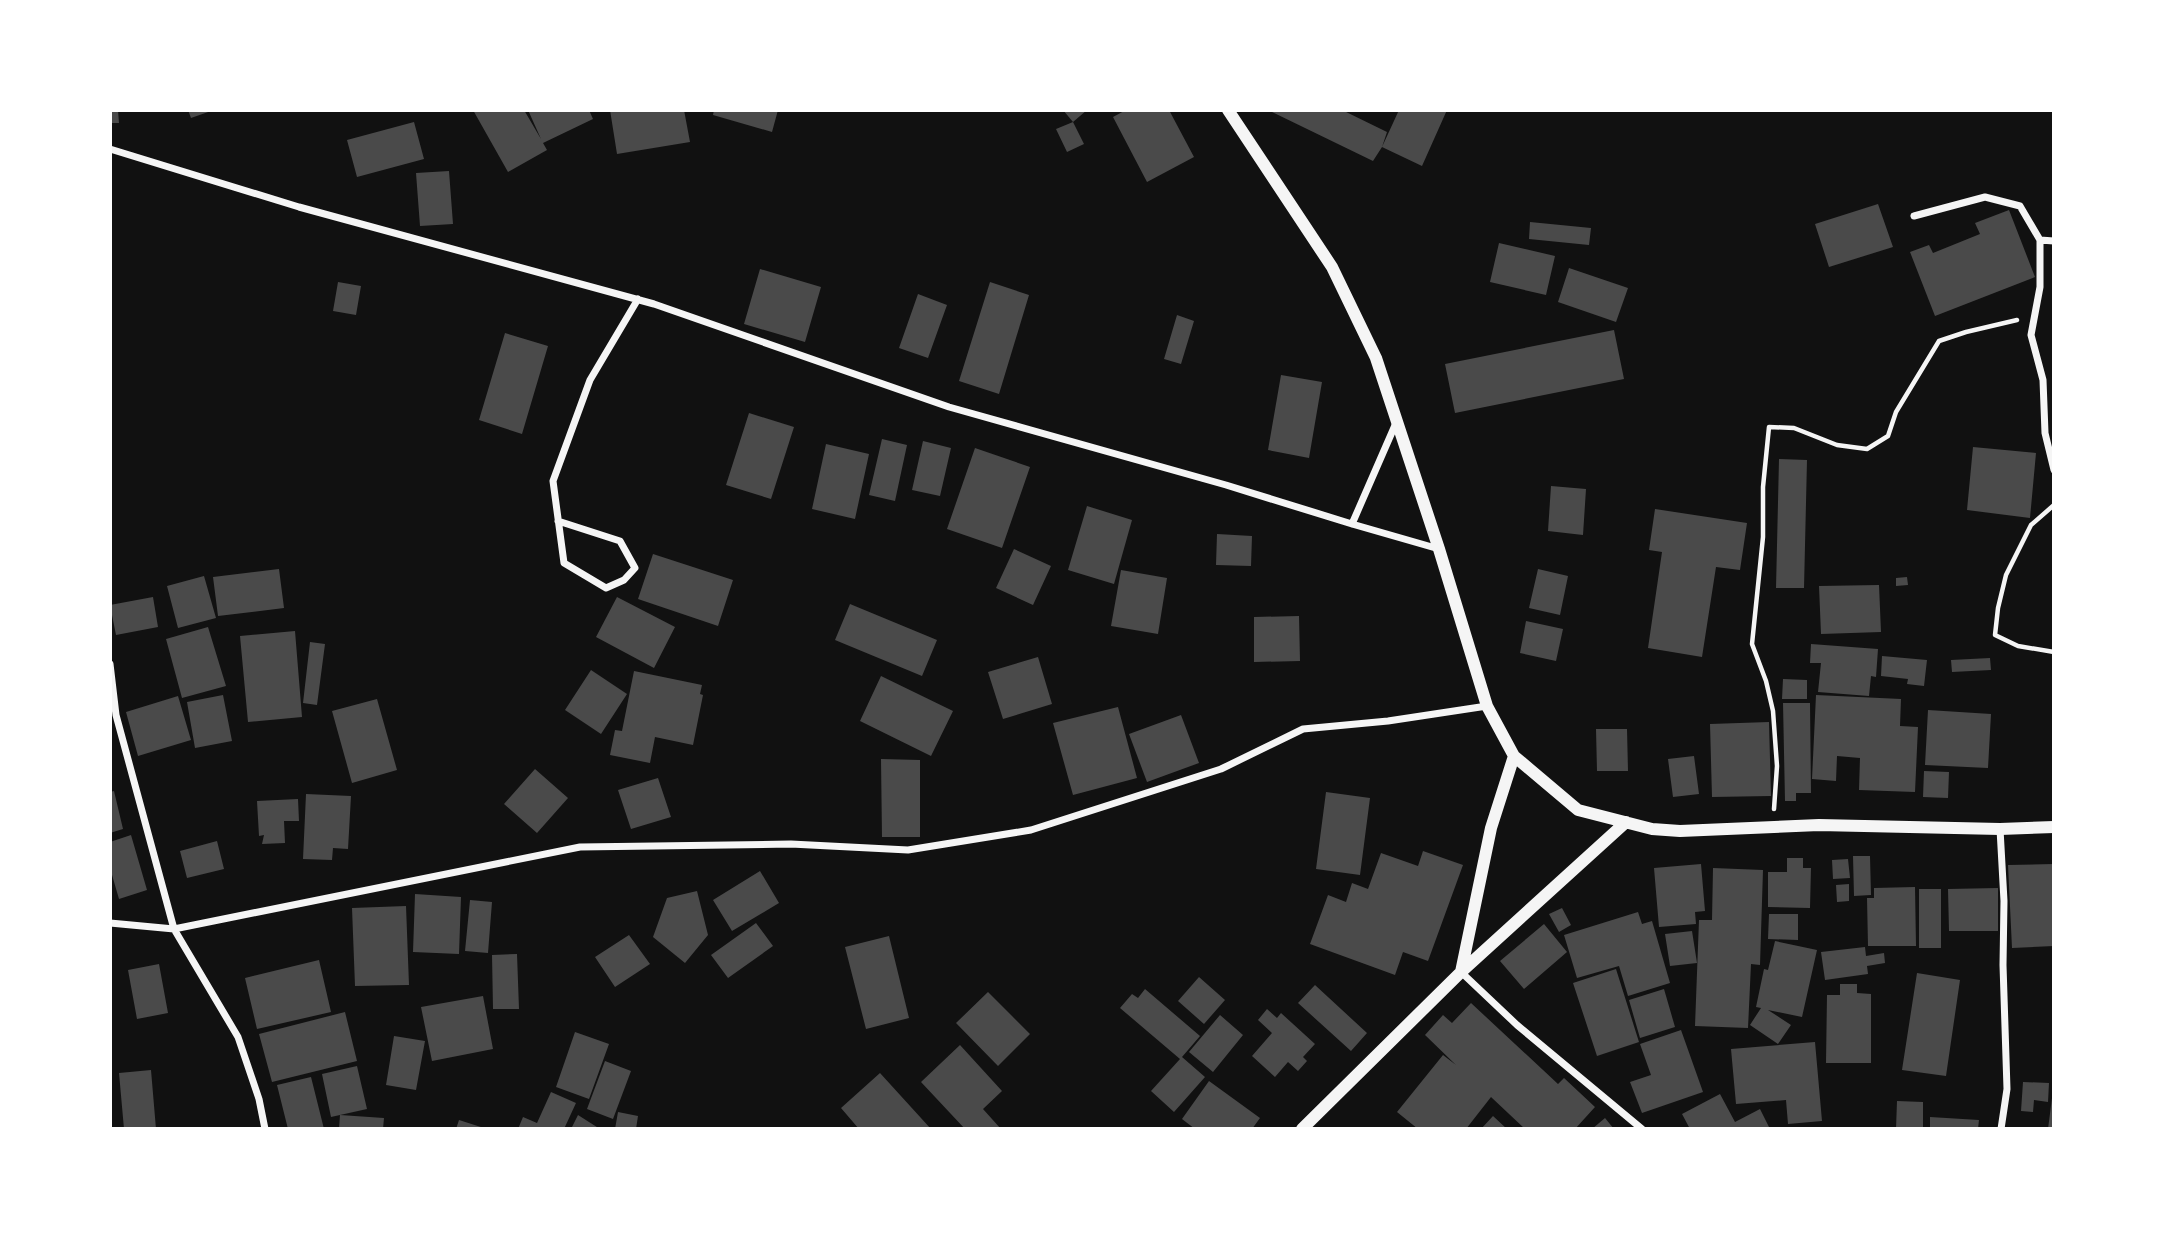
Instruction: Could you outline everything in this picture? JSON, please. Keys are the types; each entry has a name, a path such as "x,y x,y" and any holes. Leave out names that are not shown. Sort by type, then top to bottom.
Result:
{"street":[{"path":"1228,110 1332,267 1376,358 1487,706 1514,756 1578,810 1652,829 1680,831 1819,825 2000,829 2054,827"},
{"path":"110,149 299,206 638,299 949,407 1226,485 1439,549"},
{"path":"1914,216 1985,197 2020,206 2040,240 2040,287 2031,335 2043,380 2045,433 2054,470"},
{"path":"2040,240 2054,241"},
{"path":"558,521 620,541 635,568 624,580 606,588 564,563 558,521 553,481 590,380 638,299"},
{"path":"1352,524 1396,423"},
{"path":"110,664 116,715 174,929 238,1037 259,1098 265,1129"},
{"path":"110,923 174,929 580,847 791,844 908,850 1031,830 1221,769 1303,729 1388,721 1487,706"},
{"path":"1461,972 1491,828 1514,756"},
{"path":"1302,1129 1461,972 1626,822"},
{"path":"2000,829 2007,1089 2001,1129"},
{"path":"1461,972 1517,1025 1642,1129"}],"path":[{"path":"1773,827 1777,766 1773,710 1766,681 1752,644 1762,550 1763,487 1769,427 1794,428 1837,445 1867,449 1888,436 1896,412 1939,341 2035,312"},
{"path":"2054,505 2031,525 2007,575 1998,608 1995,635 2018,646 2054,652"}],"building":[{"path":"110,110 118,110 119,123 110,123"},
{"path":"188,110 211,110 211,111 191,118"},
{"path":"473,110 524,110 541,139 528,110 589,110 593,119 543,143 547,150 508,172"},
{"path":"610,110 684,110 690,142 617,154"},
{"path":"714,110 778,110 772,132 713,115"},
{"path":"1063,110 1087,110 1073,122"},
{"path":"1126,110 1169,110 1194,157 1147,182 1113,117"},
{"path":"1268,110 1342,110 1387,132 1373,161"},
{"path":"1399,110 1447,110 1422,166 1382,147"},
{"path":"414,122 424,159 357,177 347,140"},
{"path":"1073,122 1084,144 1067,152 1056,129"},
{"path":"449,171 453,224 420,226 416,173"},
{"path":"1878,204 1893,247 1829,267 1815,224"},
{"path":"2009,210 2035,277 1935,316 1910,252 1929,245 1933,253 1980,234 1975,223"},
{"path":"1530,222 1591,228 1589,245 1529,239"},
{"path":"1499,243 1555,256 1546,295 1490,282"},
{"path":"1569,268 1628,288 1616,322 1558,302"},
{"path":"760,269 821,287 805,342 744,324"},
{"path":"338,282 361,286 356,315 333,311"},
{"path":"990,282 1029,295 999,394 959,381"},
{"path":"918,294 947,305 928,358 899,348"},
{"path":"1177,315 1194,321 1181,364 1164,359"},
{"path":"1614,330 1624,379 1455,413 1445,364"},
{"path":"505,333 548,346 522,434 479,420"},
{"path":"1281,375 1322,382 1309,458 1268,450"},
{"path":"749,413 794,427 771,499 726,485"},
{"path":"882,439 907,445 895,501 869,495"},
{"path":"923,441 951,448 940,496 912,490"},
{"path":"826,444 869,454 855,519 812,509"},
{"path":"1973,447 2036,453 2030,518 1967,510"},
{"path":"975,448 1030,467 1002,548 947,529"},
{"path":"1779,459 1807,460 1804,588 1776,588"},
{"path":"1551,486 1586,489 1583,535 1548,531"},
{"path":"1087,506 1132,520 1114,584 1068,570"},
{"path":"1655,509 1747,523 1740,570 1716,567 1702,657 1648,648 1662,552 1649,550"},
{"path":"1217,534 1252,536 1251,566 1216,565"},
{"path":"1014,549 1051,566 1033,605 996,588"},
{"path":"653,554 733,580 718,626 638,599"},
{"path":"279,569 284,608 218,616 213,577"},
{"path":"1538,569 1568,576 1560,615 1529,608"},
{"path":"1121,570 1167,578 1158,634 1111,626"},
{"path":"204,576 216,618 178,628 167,586"},
{"path":"1907,577 1908,585 1896,586 1896,578"},
{"path":"1879,585 1881,632 1821,634 1819,586"},
{"path":"153,597 158,627 116,635 110,605"},
{"path":"617,597 675,627 654,668 596,637"},
{"path":"850,604 937,640 922,676 835,640"},
{"path":"1299,616 1300,661 1254,662 1254,617"},
{"path":"1526,621 1563,629 1556,661 1520,653"},
{"path":"208,627 226,686 182,698 166,639"},
{"path":"295,631 302,717 248,722 240,636"},
{"path":"310,642 325,644 317,705 303,703"},
{"path":"1811,644 1878,649 1876,677 1871,676 1869,696 1818,692 1821,663 1810,663"},
{"path":"1882,656 1927,660 1924,686 1907,684 1908,679 1881,676"},
{"path":"1038,657 1052,704 1003,719 988,672"},
{"path":"1990,658 1991,670 1952,672 1951,660"},
{"path":"591,670 627,694 601,734 565,710"},
{"path":"634,671 702,685 700,694 703,695 693,745 655,737 650,763 610,755 615,730 622,731"},
{"path":"881,676 953,711 931,756 860,721"},
{"path":"1783,679 1807,680 1807,699 1782,699"},
{"path":"223,695 232,741 195,748 187,702"},
{"path":"1816,695 1901,699 1900,726 1918,727 1915,792 1859,790 1860,758 1837,756 1836,781 1812,779"},
{"path":"178,696 191,740 138,756 126,712"},
{"path":"377,699 397,770 352,783 332,711"},
{"path":"1783,703 1810,703 1811,793 1796,793 1796,801 1785,801"},
{"path":"1118,707 1137,778 1073,795 1053,723"},
{"path":"1928,710 1991,714 1988,768 1925,765"},
{"path":"1181,715 1199,763 1147,782 1129,734"},
{"path":"1769,722 1771,796 1712,797 1710,724"},
{"path":"1596,729 1627,729 1628,771 1597,771"},
{"path":"1694,756 1699,794 1673,797 1668,759"},
{"path":"881,759 920,760 920,837 882,837"},
{"path":"535,769 568,798 537,833 504,804"},
{"path":"1924,771 1949,772 1948,798 1923,797"},
{"path":"658,778 671,817 631,829 618,790"},
{"path":"114,791 123,829 110,833 110,792"},
{"path":"1326,792 1370,798 1360,875 1316,869"},
{"path":"306,794 351,796 348,849 333,848 332,860 303,859"},
{"path":"298,799 299,821 284,821 285,843 262,844 264,835 259,836 257,801"},
{"path":"131,835 147,890 119,899 110,868 110,842"},
{"path":"217,841 224,869 187,878 180,851"},
{"path":"1423,851 1463,865 1428,961 1403,952 1395,975 1310,944 1328,895 1346,902 1352,883 1368,889 1381,853 1418,866"},
{"path":"1853,856 1870,856 1871,895 1854,896"},
{"path":"1787,858 1803,858 1803,868 1811,868 1810,908 1768,907 1768,872 1787,872"},
{"path":"1848,859 1850,878 1833,879 1832,860"},
{"path":"1701,864 1705,911 1695,912 1696,924 1659,927 1654,868"},
{"path":"2054,864 2054,946 2012,948 2008,865"},
{"path":"1713,868 1763,870 1760,965 1751,964 1748,1028 1695,1026 1699,920 1712,920"},
{"path":"760,871 779,903 732,931 713,900"},
{"path":"1849,884 1849,901 1837,902 1836,885"},
{"path":"1915,887 1916,946 1868,946 1867,898 1874,898 1874,888"},
{"path":"1998,888 1998,931 1949,931 1948,889"},
{"path":"1919,889 1941,889 1941,948 1919,948"},
{"path":"697,891 708,935 685,963 653,937 667,898"},
{"path":"415,894 461,897 459,954 413,952"},
{"path":"470,900 492,902 488,953 465,951"},
{"path":"406,906 409,985 355,986 352,908"},
{"path":"1562,908 1571,925 1559,932 1549,914"},
{"path":"1638,912 1642,924 1652,921 1670,983 1628,996 1619,966 1577,978 1564,935"},
{"path":"1769,914 1798,914 1798,940 1768,939"},
{"path":"756,923 773,946 728,978 711,955"},
{"path":"1544,924 1567,952 1524,989 1500,961"},
{"path":"1692,931 1697,963 1670,966 1665,934"},
{"path":"629,935 650,964 615,987 595,957"},
{"path":"889,936 909,1018 866,1029 845,947"},
{"path":"1775,941 1817,950 1802,1017 1768,1010 1791,1025 1778,1044 1750,1025 1761,1008 1756,1007 1764,969 1768,970"},
{"path":"1865,947 1866,956 1884,953 1885,963 1867,966 1868,974 1825,980 1821,952"},
{"path":"517,954 519,1009 493,1009 492,955"},
{"path":"319,960 331,1012 257,1029 245,978"},
{"path":"159,964 168,1013 137,1019 128,970"},
{"path":"1616,969 1639,1042 1597,1056 1573,983"},
{"path":"1917,973 1960,980 1946,1076 1902,1070"},
{"path":"1199,977 1225,1000 1204,1024 1178,1001"},
{"path":"1840,984 1857,984 1857,993 1871,994 1871,1063 1826,1063 1827,995 1840,995"},
{"path":"1315,985 1367,1033 1351,1051 1298,1003"},
{"path":"1145,989 1200,1036 1182,1057 1205,1077 1174,1112 1151,1091 1180,1059 1120,1008 1132,994 1138,998"},
{"path":"1664,989 1675,1027 1640,1038 1629,1000"},
{"path":"988,992 1030,1034 998,1066 956,1023"},
{"path":"483,996 493,1049 432,1061 421,1007"},
{"path":"1471,1003 1558,1084 1564,1078 1595,1107 1575,1129 1525,1129 1491,1097 1466,1129 1418,1129 1397,1112 1443,1055 1456,1065 1425,1035 1443,1015 1452,1023"},
{"path":"1267,1009 1277,1018 1281,1013 1315,1044 1303,1057 1307,1061 1298,1071 1288,1062 1275,1077 1252,1056 1272,1033 1258,1020"},
{"path":"345,1012 357,1061 272,1082 259,1034"},
{"path":"1220,1015 1243,1035 1213,1072 1189,1052"},
{"path":"1681,1030 1703,1092 1642,1113 1630,1082 1651,1075 1640,1044"},
{"path":"575,1032 609,1044 589,1099 556,1087"},
{"path":"394,1036 425,1041 416,1090 386,1085"},
{"path":"1815,1042 1822,1121 1788,1124 1786,1100 1736,1104 1731,1049"},
{"path":"960,1045 1002,1091 983,1109 1001,1129 965,1129 921,1082"},
{"path":"605,1061 631,1071 613,1119 587,1109"},
{"path":"357,1066 367,1109 331,1117 322,1074"},
{"path":"151,1070 156,1129 124,1129 119,1073"},
{"path":"880,1073 931,1129 859,1129 841,1108"},
{"path":"311,1077 324,1129 288,1129 277,1085"},
{"path":"1209,1081 1260,1118 1252,1129 1195,1129 1182,1119"},
{"path":"2023,1082 2049,1083 2048,1102 2034,1100 2033,1112 2021,1111"},
{"path":"551,1092 576,1103 564,1129 518,1129 523,1117 537,1123"},
{"path":"1720,1094 1735,1122 1760,1109 1770,1129 1690,1129 1682,1114"},
{"path":"2052,1098 2054,1129 2048,1129"},
{"path":"1897,1101 1923,1102 1923,1129 1896,1129"},
{"path":"618,1112 638,1116 636,1129 615,1129"},
{"path":"340,1115 384,1118 383,1129 339,1129"},
{"path":"578,1115 600,1129 571,1129"},
{"path":"1493,1116 1507,1129 1481,1129"},
{"path":"1930,1117 1979,1120 1978,1129 1930,1129"},
{"path":"1605,1118 1614,1129 1592,1129"},
{"path":"459,1120 484,1128 484,1129 456,1129"}]}
